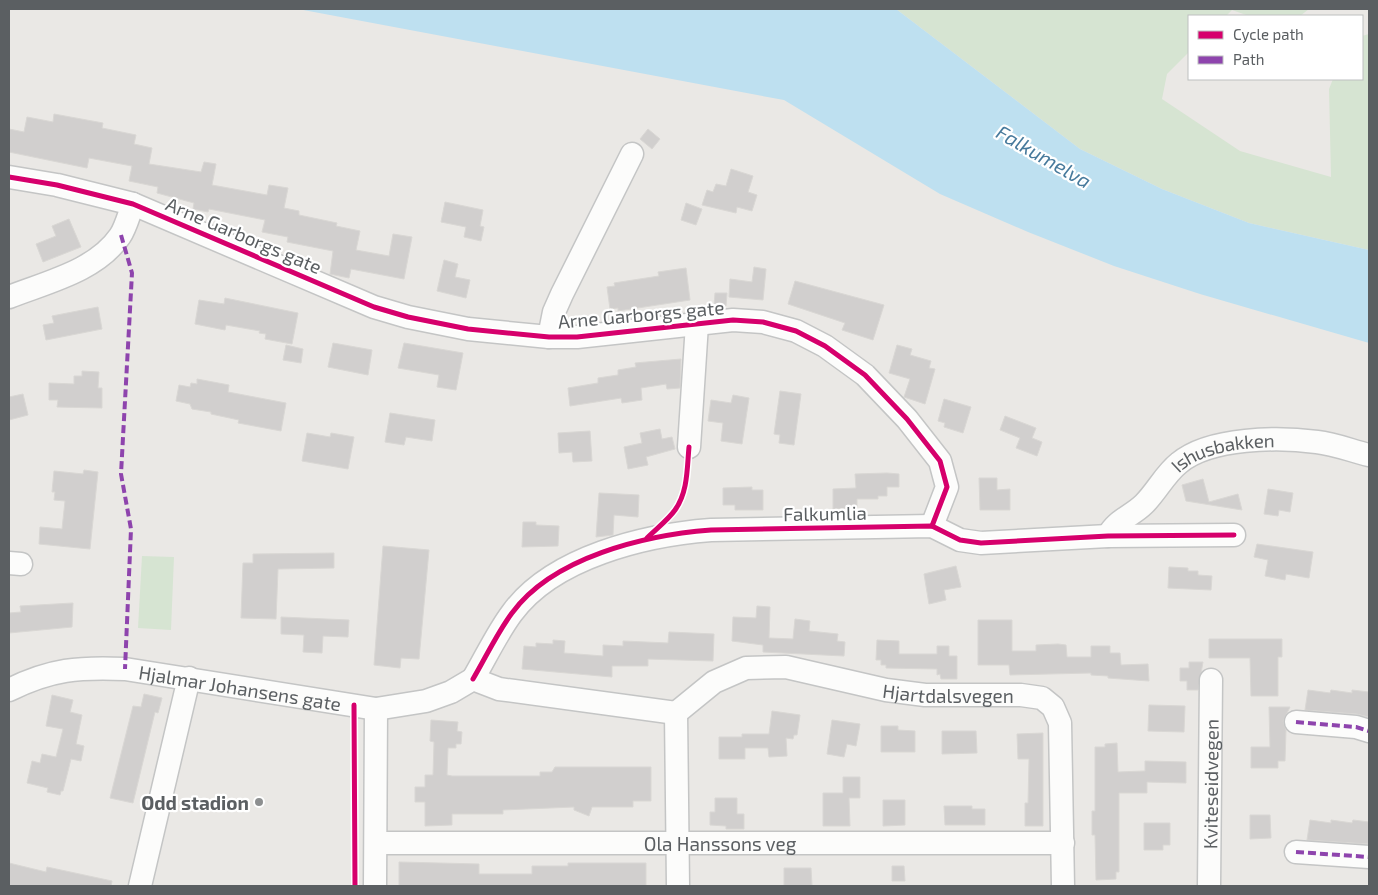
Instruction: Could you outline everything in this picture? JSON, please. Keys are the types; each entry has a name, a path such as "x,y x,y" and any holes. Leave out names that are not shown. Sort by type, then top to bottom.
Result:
{"street":[{"path":"549,337 554,312 562,294 632,154"},
{"name":"Arne Garborgs gate","path":"9,177 84,191 133,204 374,307 408,317 468,329 549,337 577,337 733,320 763,322 796,331 825,346 865,375 907,418 940,461 945,471 947,487 932,526"},
{"path":"9,297 70,274 106,254 121,235 133,204"},
{"path":"689,447 697,324"},
{"name":"Ishusbakken","path":"1108,536 1118,522 1144,504 1178,463 1193,454 1215,447 1278,440 1317,442 1369,454"},
{"name":"Falkumlia","path":"473,679 512,612 538,587 564,570 612,549 656,536 711,530 932,526 960,540 981,543 1108,536 1234,535"},
{"name":"Hjalmar Johansens gate","path":"9,688 63,670 94,668 126,669 376,709 426,701 451,692 473,679"},
{"name":"Hjartdalsvegen","path":"676,713 714,682 746,668 786,668 886,690 925,695 1021,695 1042,698 1053,707 1060,723 1063,886"},
{"path":"140,886 189,678"},
{"path":"473,679 500,689 676,713 678,886"},
{"name":"Kviteseidvegen","path":"1209,886 1211,680"},
{"path":"375,886 376,709"},
{"path":"1296,722 1356,727 1369,731"},
{"name":"Ola Hanssons veg","path":"376,843 1063,843"},
{"path":"1296,852 1369,857"}],"green space":[{"path":"896,9 1309,9 1301,15 1246,15 1232,10 1227,15 1188,15 1188,53 1167,74 1162,99 1240,151 1331,177 1329,89 1333,80 1363,80 1363,36 1369,34 1369,250 1249,223 1162,189 1080,149"},
{"path":"142,556 174,557 171,630 138,628"}],"water":[{"name":"Falkumelva","path":"298,9 896,9 1080,149 1162,189 1249,223 1369,250 1369,343 1200,294 1114,266 1028,232 940,194 784,100"}],"building":[{"path":"54,114 103,123 102,128 136,135 134,144 152,148 149,164 201,172 204,162 216,164 212,185 267,195 269,185 288,188 284,208 299,211 299,215 337,223 336,226 360,231 356,250 389,256 393,234 412,237 404,279 351,269 349,278 330,274 333,251 287,242 288,237 262,232 265,220 209,209 208,212 193,209 194,203 157,193 158,187 129,181 132,166 89,158 87,168 9,152 9,129 24,132 27,117 53,122"},
{"path":"648,129 660,139 652,149 640,139"},
{"path":"731,169 753,176 748,192 757,195 752,211 737,207 736,213 702,205 707,190 713,192 716,184 726,186"},
{"path":"445,202 483,210 480,226 484,227 481,241 464,237 466,227 441,222"},
{"path":"686,203 702,209 696,225 681,220"},
{"path":"69,219 81,247 43,262 36,244 56,236 52,226"},
{"path":"444,260 458,264 455,277 470,280 466,298 437,291"},
{"path":"754,267 766,269 763,300 729,297 730,279 752,282"},
{"path":"686,268 690,300 618,311 618,308 610,309 607,287 615,286 614,283 659,276 658,272"},
{"path":"795,281 884,305 873,340 842,330 845,323 788,304"},
{"path":"715,293 727,293 726,306 714,306"},
{"path":"225,298 298,313 292,344 265,339 266,334 259,333 260,331 226,325 225,330 195,324 199,300 224,304"},
{"path":"98,307 102,329 46,340 43,325 54,323 52,316"},
{"path":"333,343 372,350 368,375 328,367"},
{"path":"404,343 463,353 456,390 437,387 439,375 398,368"},
{"path":"286,345 303,349 301,363 283,360"},
{"path":"897,345 912,349 910,355 931,361 929,368 935,369 925,404 904,397 910,379 889,373"},
{"path":"681,359 680,388 667,389 666,384 641,388 642,400 622,403 621,398 570,406 568,388 598,383 598,378 618,375 618,370 636,367 635,363"},
{"path":"82,371 99,372 98,388 102,388 102,408 57,407 58,400 49,400 49,383 74,384 74,376 82,376"},
{"path":"197,379 229,385 228,392 286,403 281,431 238,423 239,420 192,409 190,404 176,401 179,385 190,387 191,383 197,384"},
{"path":"780,391 801,394 794,445 779,443 780,435 774,434"},
{"path":"23,394 28,415 9,420 9,397"},
{"path":"733,395 749,398 742,444 721,441 723,423 708,421 711,400 731,403"},
{"path":"944,399 971,407 963,433 944,427 945,423 938,421"},
{"path":"390,413 435,420 432,441 406,437 404,445 385,442"},
{"path":"1005,416 1036,428 1032,438 1042,442 1037,456 1016,448 1020,438 1000,430"},
{"path":"660,429 662,439 672,437 675,449 646,457 648,465 628,469 624,447 642,443 640,433"},
{"path":"590,431 592,461 573,462 572,452 559,453 558,433"},
{"path":"307,433 330,437 331,433 354,437 348,469 302,461"},
{"path":"84,470 98,472 90,549 39,544 40,527 62,529 65,501 54,500 55,492 52,492 54,471 83,474"},
{"path":"855,474 899,474 899,487 887,487 887,496 878,496 878,499 857,499 857,508 833,509 833,489 856,488"},
{"path":"979,478 997,478 997,490 1010,489 1010,510 980,510"},
{"path":"1203,479 1209,502 1238,494 1242,510 1186,501 1182,485"},
{"path":"752,487 752,490 763,490 763,510 735,510 735,505 723,505 723,488"},
{"path":"1268,489 1293,493 1290,512 1279,510 1278,516 1264,514"},
{"path":"599,493 639,495 638,517 614,515 613,535 596,537"},
{"path":"523,522 536,522 536,525 559,526 558,546 522,547"},
{"path":"1257,544 1313,552 1309,578 1286,574 1285,580 1265,576 1268,560 1254,557"},
{"path":"383,546 429,550 419,659 401,658 400,668 374,665"},
{"path":"334,553 334,568 278,569 276,619 241,618 243,563 253,563 253,554"},
{"path":"956,566 961,587 944,590 946,600 929,604 924,574"},
{"path":"1169,567 1188,568 1188,571 1198,571 1198,575 1212,576 1211,590 1168,588"},
{"path":"73,603 72,627 9,633 9,613 21,612 20,606"},
{"path":"757,606 770,607 769,638 793,639 795,619 810,621 809,631 838,634 837,641 845,642 844,656 763,652 763,645 732,641 733,617 756,618"},
{"path":"281,617 349,620 348,637 323,636 322,653 303,652 304,635 281,634"},
{"path":"978,620 1012,620 1012,651 1036,651 1036,645 1058,644 1066,645 1067,657 1091,657 1091,646 1110,646 1110,653 1120,653 1121,665 1148,664 1149,681 1108,678 1108,676 1091,675 1091,673 1010,675 1009,665 978,665"},
{"path":"669,632 714,634 713,661 648,659 648,666 612,666 612,677 522,669 524,646 536,647 536,643 553,644 553,640 565,641 564,653 603,656 603,645 623,646 623,641 668,643"},
{"path":"1209,639 1282,639 1282,657 1278,657 1278,696 1251,696 1250,658 1209,658"},
{"path":"877,640 899,641 899,654 937,654 937,646 949,646 949,656 957,656 957,679 941,679 940,674 937,675 937,669 886,668 886,665 881,665 881,660 876,660"},
{"path":"1189,662 1203,662 1198,690 1187,690 1187,681 1180,681 1180,668 1189,668"},
{"path":"1308,690 1330,693 1331,690 1352,693 1352,690 1369,692 1369,717 1357,714 1305,710"},
{"path":"144,694 162,698 158,713 155,712 133,803 110,798 133,706 141,707"},
{"path":"52,695 73,700 70,712 82,715 76,744 84,746 81,761 71,759 63,791 61,791 60,795 47,792 48,788 27,783 32,761 40,763 42,754 56,757 63,729 46,726"},
{"path":"1149,705 1185,706 1184,732 1148,731"},
{"path":"1269,707 1290,707 1283,721 1286,730 1285,761 1278,761 1278,768 1251,768 1251,747 1270,747"},
{"path":"772,711 800,715 797,735 794,735 793,739 786,738 787,756 769,757 768,748 745,748 745,759 719,759 719,737 742,737 742,734 769,734"},
{"path":"431,720 458,722 457,731 462,732 461,744 456,744 456,748 448,748 447,775 540,776 540,772 552,772 555,767 651,767 651,801 633,801 633,807 592,807 589,816 574,810 574,807 503,810 503,814 452,814 452,825 425,826 425,802 415,802 415,787 425,787 425,775 433,775 434,742 430,741"},
{"path":"832,720 860,724 856,746 847,744 844,757 827,754"},
{"path":"881,726 898,726 898,730 915,731 915,752 881,752"},
{"path":"942,731 976,731 977,753 942,754"},
{"path":"1043,733 1043,826 1025,826 1025,803 1028,803 1029,759 1018,759 1017,734"},
{"path":"1117,743 1118,772 1145,771 1145,761 1186,762 1186,783 1147,782 1147,793 1119,793 1119,872 1116,872 1116,879 1096,880 1095,835 1092,835 1092,811 1095,811 1095,747 1105,747 1105,744"},
{"path":"843,777 860,777 860,798 849,798 850,826 823,826 823,793 843,793"},
{"path":"715,798 737,798 737,814 744,814 744,829 726,829 726,826 710,825 710,812 715,812"},
{"path":"883,800 905,800 905,825 883,826"},
{"path":"944,806 972,806 972,809 985,809 985,825 945,825"},
{"path":"1250,815 1270,815 1271,838 1250,839"},
{"path":"1310,820 1331,823 1331,820 1352,823 1353,820 1369,822 1369,844 1307,840"},
{"path":"1144,823 1170,823 1170,845 1163,845 1163,850 1144,850"},
{"path":"399,862 479,864 479,874 532,874 532,866 568,866 568,863 646,863 646,886 399,886"},
{"path":"9,863 46,872 47,867 112,881 111,886 9,886"},
{"path":"892,866 904,866 905,881 892,881"},
{"path":"784,868 811,868 812,886 784,886"}],"marked path":[{"path":"121,235 132,273 121,474 131,529 125,669"},
{"path":"1296,722 1356,727 1369,731"},
{"path":"1296,852 1369,857"}],"cycle path":[{"path":"9,177 57,185 133,204 374,307 408,317 468,329 549,337 577,337 733,320 763,322 796,331 825,346 865,375 907,419 940,461 947,487 932,526"},
{"path":"647,538 669,517 679,503 685,488 689,447"},
{"path":"473,679 496,637 512,613 530,594 551,577 576,563 602,552 658,537 711,530 932,526 960,540 981,543 1108,536 1234,535"},
{"path":"354,705 355,886"}],"place":[{"name":"Odd stadion","path":"259,802"}]}
